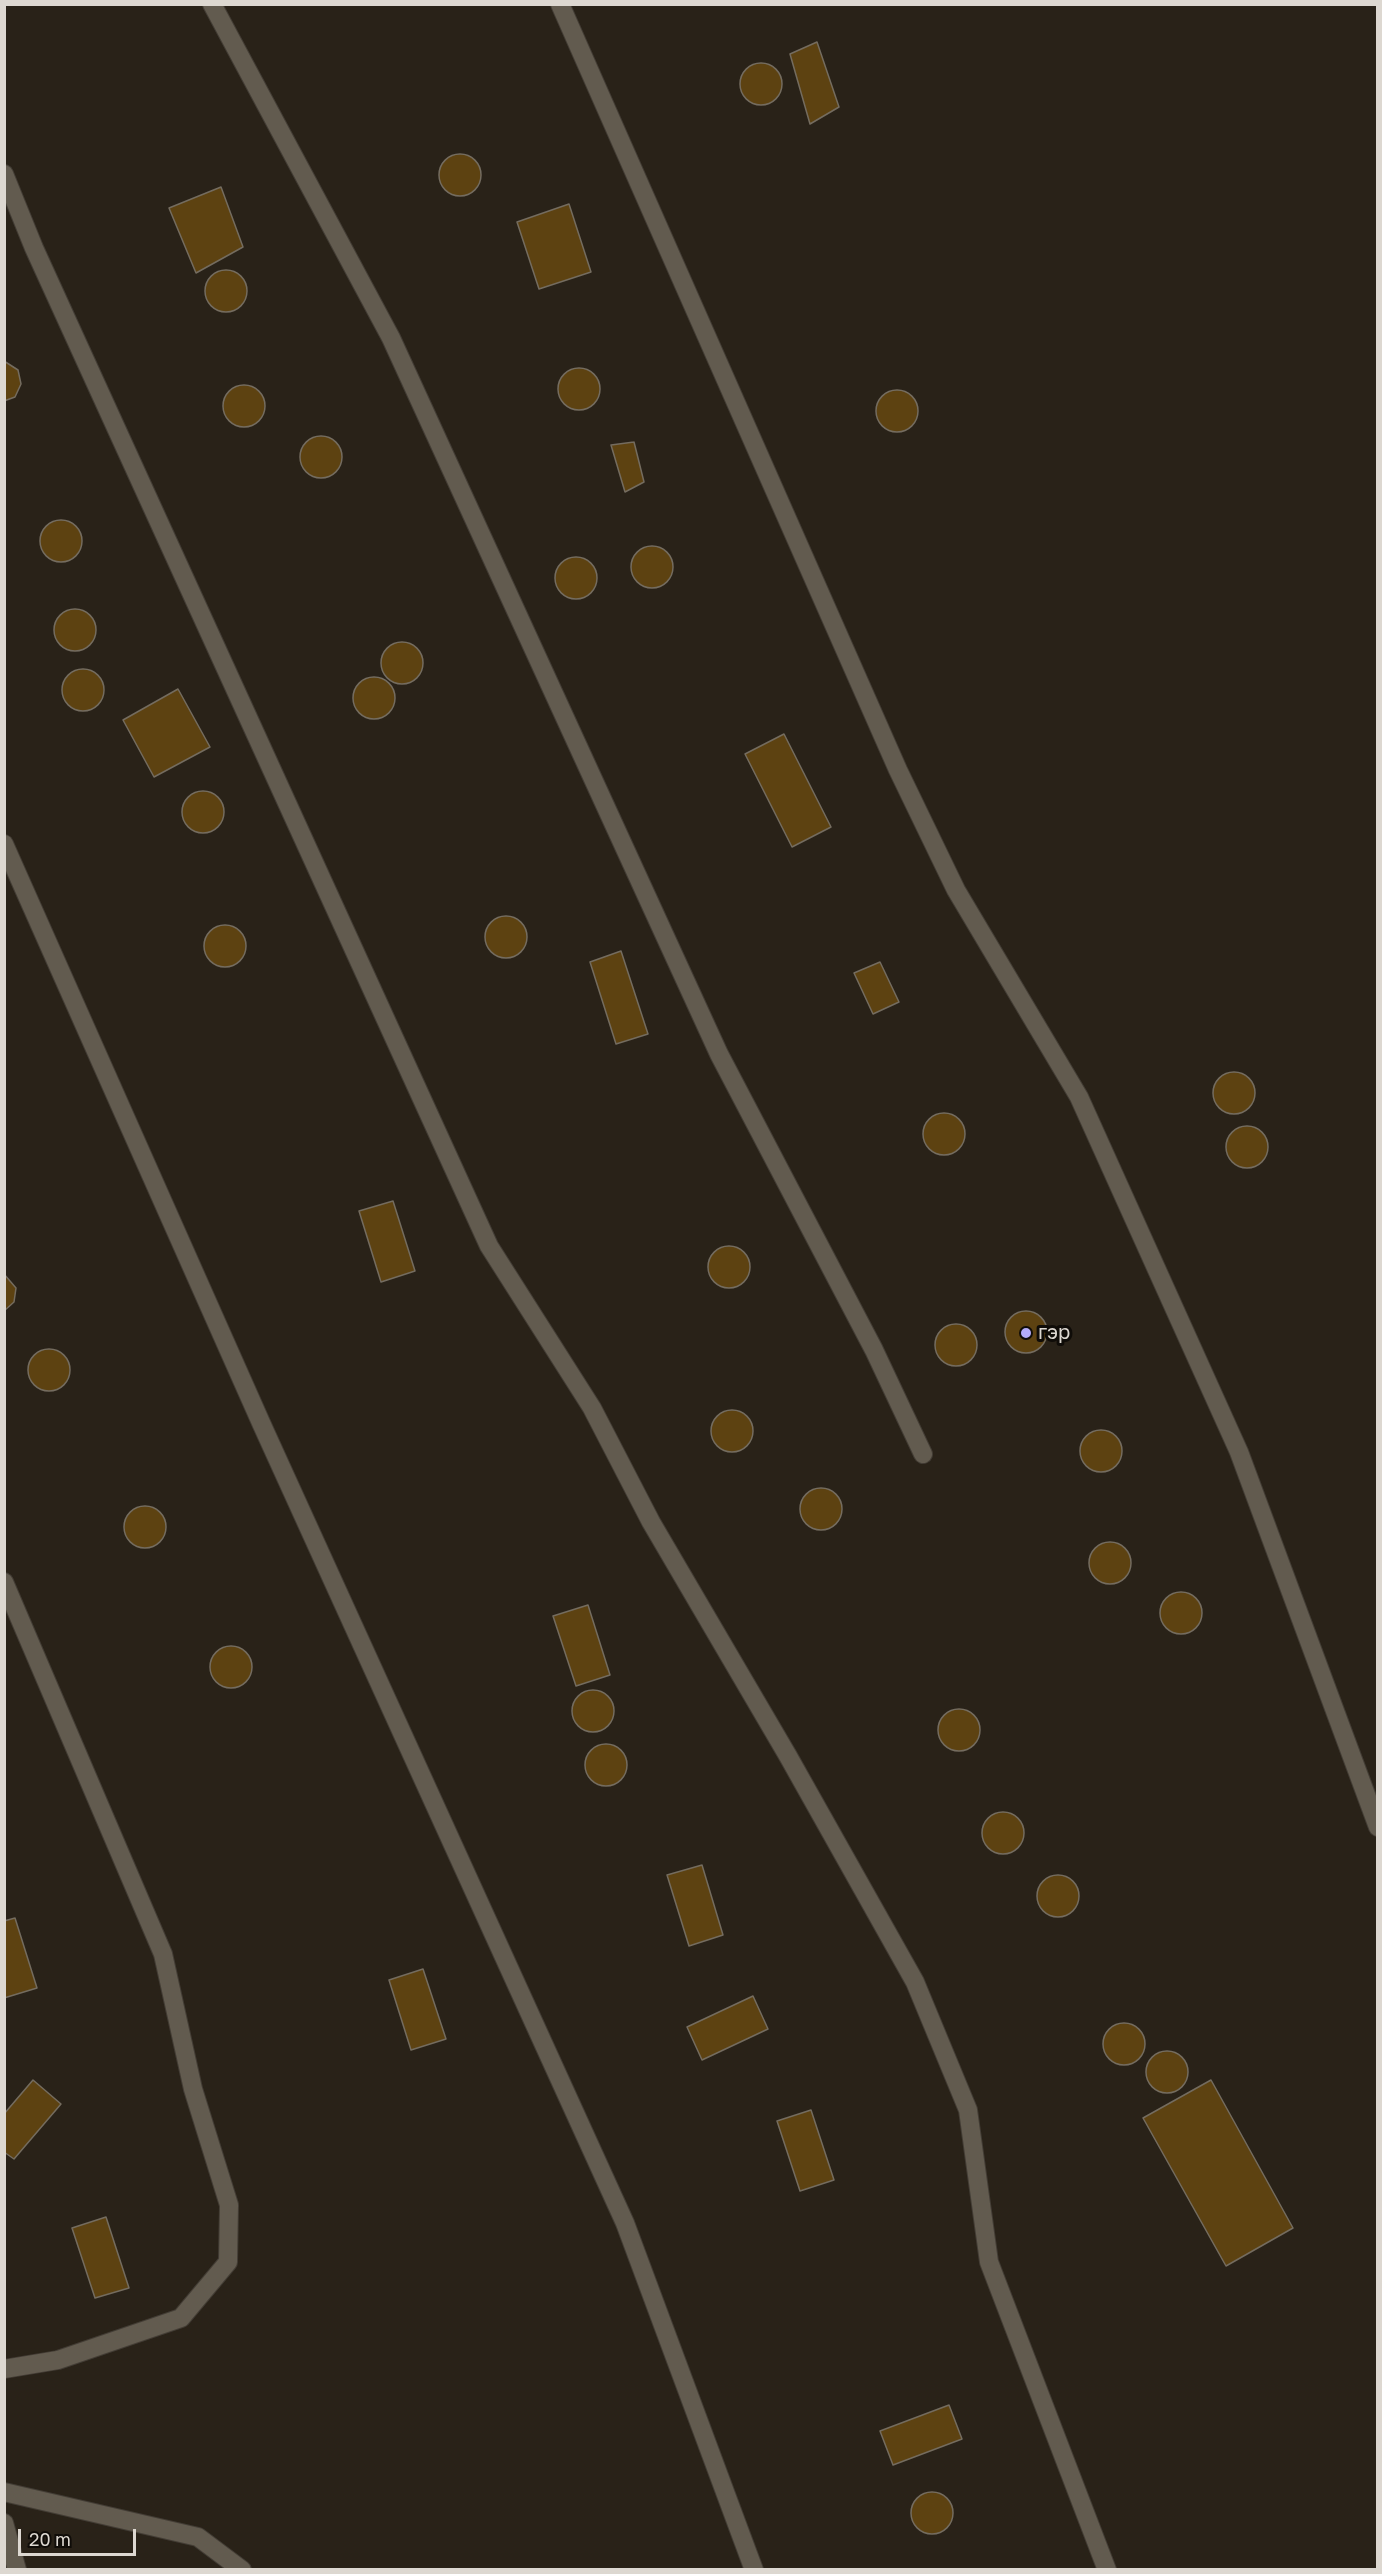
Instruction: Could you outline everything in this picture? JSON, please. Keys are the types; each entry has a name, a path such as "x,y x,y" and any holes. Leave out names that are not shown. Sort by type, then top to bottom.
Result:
{"street":[{"path":"212,4 391,338 719,1054 874,1350 922,1454"},
{"path":"560,4 898,770 956,890 1079,1097 1234,1441 1377,1827"},
{"path":"4,174 34,248 489,1246 592,1408 651,1522 788,1756 915,1982 968,2110 989,2262 1107,2570"},
{"path":"4,844 262,1425 625,2223 754,2570"},
{"path":"4,1582 163,1954 193,2089 229,2205 228,2262 181,2318 58,2360 4,2369"},
{"path":"4,2492 198,2537 242,2570"},
{"path":"4,2523 16,2570"}],"building":[{"path":"817,42 839,107 810,124 790,54"},
{"path":"761,63 776,69 782,84 776,99 761,105 746,99 740,84 746,69"},
{"path":"460,154 475,160 481,175 475,190 460,196 445,190 439,175 445,160"},
{"path":"221,187 243,247 196,273 169,208"},
{"path":"569,204 591,272 539,289 517,222"},
{"path":"226,270 241,276 247,291 241,306 226,312 211,306 205,291 211,276"},
{"path":"4,361 18,370 21,384 15,397 4,401"},
{"path":"579,368 594,374 600,389 594,404 579,410 564,404 558,389 564,374"},
{"path":"244,385 259,391 265,406 259,421 244,427 229,421 223,406 229,391"},
{"path":"897,390 912,396 918,411 912,426 897,432 882,426 876,411 882,396"},
{"path":"321,436 336,442 342,457 336,472 321,478 306,472 300,457 306,442"},
{"path":"634,442 644,482 625,492 611,445"},
{"path":"61,520 76,526 82,541 76,556 61,562 46,556 40,541 46,526"},
{"path":"652,546 667,552 673,567 667,582 652,588 637,582 631,567 637,552"},
{"path":"576,557 591,563 597,578 591,593 576,599 561,593 555,578 561,563"},
{"path":"75,609 90,615 96,630 90,645 75,651 60,645 54,630 60,615"},
{"path":"402,642 417,648 423,663 417,678 402,684 387,678 381,663 387,648"},
{"path":"83,669 98,675 104,690 98,705 83,711 68,705 62,690 68,675"},
{"path":"374,677 389,683 395,698 389,713 374,719 359,713 353,698 359,683"},
{"path":"178,689 210,747 154,777 123,720"},
{"path":"784,734 831,827 792,847 745,754"},
{"path":"203,791 218,797 224,812 218,827 203,833 188,827 182,812 188,797"},
{"path":"506,916 521,922 527,937 521,952 506,958 491,952 485,937 491,922"},
{"path":"225,925 240,931 246,946 240,961 225,967 210,961 204,946 210,931"},
{"path":"621,951 648,1034 616,1044 590,962"},
{"path":"880,962 899,1002 873,1014 854,973"},
{"path":"1234,1072 1249,1078 1255,1093 1249,1108 1234,1114 1219,1108 1213,1093 1219,1078"},
{"path":"944,1113 959,1119 965,1134 959,1149 944,1155 929,1149 923,1134 929,1119"},
{"path":"1247,1126 1262,1132 1268,1147 1262,1162 1247,1168 1232,1162 1226,1147 1232,1132"},
{"path":"393,1201 415,1271 381,1282 359,1211"},
{"path":"729,1246 744,1252 750,1267 744,1282 729,1288 714,1282 708,1267 714,1252"},
{"path":"4,1274 16,1288 14,1302 4,1311"},
{"name":"гэр","path":"1026,1311 1041,1317 1047,1332 1041,1347 1026,1353 1011,1347 1005,1332 1011,1317"},
{"path":"956,1324 971,1330 977,1345 971,1360 956,1366 941,1360 935,1345 941,1330"},
{"path":"49,1349 64,1355 70,1370 64,1385 49,1391 34,1385 28,1370 34,1355"},
{"path":"732,1410 747,1416 753,1431 747,1446 732,1452 717,1446 711,1431 717,1416"},
{"path":"1101,1430 1116,1436 1122,1451 1116,1466 1101,1472 1086,1466 1080,1451 1086,1436"},
{"path":"821,1488 836,1494 842,1509 836,1524 821,1530 806,1524 800,1509 806,1494"},
{"path":"145,1506 160,1512 166,1527 160,1542 145,1548 130,1542 124,1527 130,1512"},
{"path":"1110,1542 1125,1548 1131,1563 1125,1578 1110,1584 1095,1578 1089,1563 1095,1548"},
{"path":"1181,1592 1196,1598 1202,1613 1196,1628 1181,1634 1166,1628 1160,1613 1166,1598"},
{"path":"588,1605 610,1675 576,1686 553,1616"},
{"path":"231,1646 246,1652 252,1667 246,1682 231,1688 216,1682 210,1667 216,1652"},
{"path":"593,1690 608,1696 614,1711 608,1726 593,1732 578,1726 572,1711 578,1696"},
{"path":"959,1709 974,1715 980,1730 974,1745 959,1751 944,1745 938,1730 944,1715"},
{"path":"606,1744 621,1750 627,1765 621,1780 606,1786 591,1780 585,1765 591,1750"},
{"path":"1003,1812 1018,1818 1024,1833 1018,1848 1003,1854 988,1848 982,1833 988,1818"},
{"path":"702,1865 723,1935 689,1946 667,1875"},
{"path":"1058,1875 1073,1881 1079,1896 1073,1911 1058,1917 1043,1911 1037,1896 1043,1881"},
{"path":"15,1918 37,1988 4,1998 4,1921"},
{"path":"423,1969 446,2039 411,2050 389,1980"},
{"path":"753,1996 768,2029 702,2060 687,2027"},
{"path":"1124,2023 1139,2029 1145,2044 1139,2059 1124,2065 1109,2059 1103,2044 1109,2029"},
{"path":"1167,2051 1182,2057 1188,2072 1182,2087 1167,2093 1152,2087 1146,2072 1152,2057"},
{"path":"33,2080 61,2104 14,2159 4,2152 4,2114"},
{"path":"1211,2080 1293,2228 1226,2266 1143,2118"},
{"path":"811,2110 834,2180 800,2191 777,2121"},
{"path":"106,2217 129,2288 95,2298 72,2228"},
{"path":"949,2405 962,2439 893,2465 880,2431"},
{"path":"932,2492 947,2498 953,2513 947,2528 932,2534 917,2528 911,2513 917,2498"}],"place":[{"name":"гэр","path":"1026,1333"}]}
